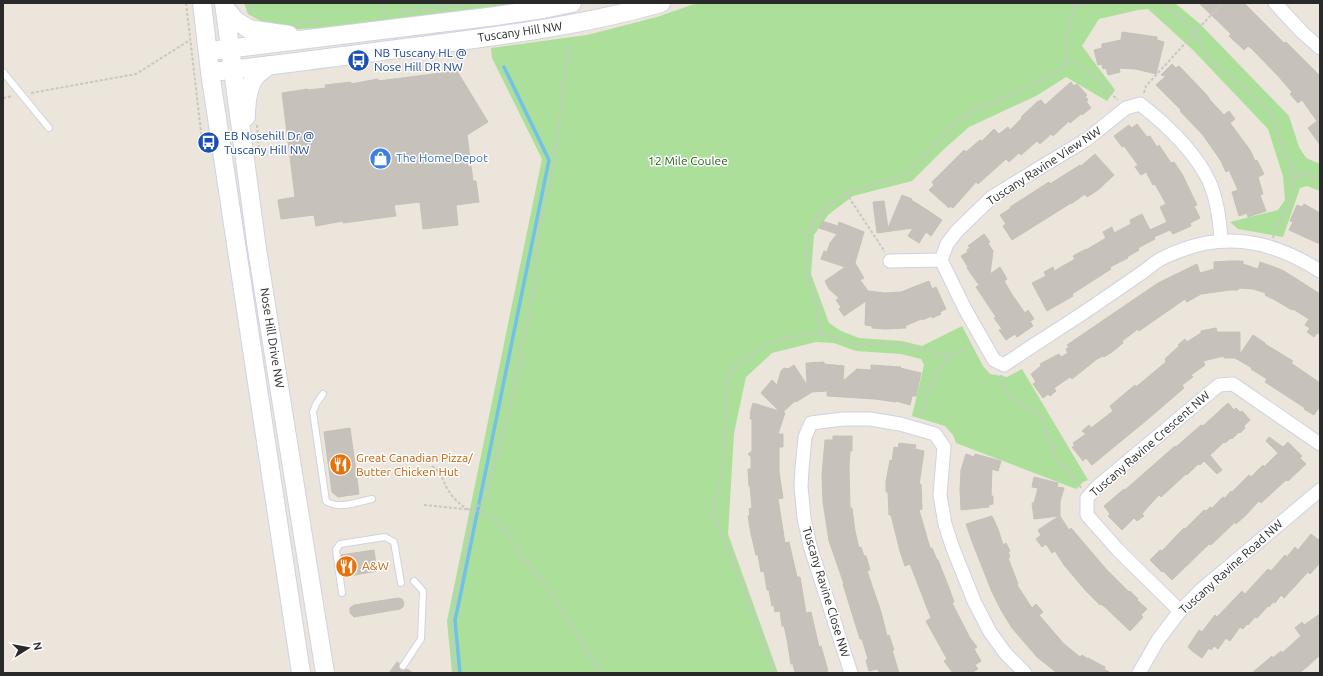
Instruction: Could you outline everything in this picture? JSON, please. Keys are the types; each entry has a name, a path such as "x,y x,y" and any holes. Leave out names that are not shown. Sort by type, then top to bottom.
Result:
{"street":[{"name":"Nose Hill Drive NW","path":"202,3 210,72 301,673"},
{"name":"Tuscany Hill NW","path":"207,51 230,49 325,29 496,16 572,3"},
{"name":"Tuscany Hill NW","path":"210,72 550,29 588,22 661,3"},
{"path":"1275,3 1302,32 1320,48"},
{"name":"Nose Hill Drive NW","path":"225,5 248,186 325,673"},
{"path":"225,5 236,21 249,29 282,34 325,29"},
{"path":"248,186 246,121 247,99 256,76 269,65"},
{"path":"1140,104 1161,120 1189,150 1209,182 1219,216 1221,241"},
{"name":"Tuscany Ravine View NW","path":"941,260 947,244 956,231 992,197 1086,140 1126,108 1140,104"},
{"path":"890,261 941,260 982,340 994,360 1004,365 1074,320 1164,257 1197,245 1221,241 1246,242 1271,246 1294,255 1320,271"},
{"name":"Tuscany Ravine Crescent NW","path":"1180,611 1118,550 1087,515 1087,498 1097,487 1219,385 1233,384 1320,444"},
{"name":"Tuscany Ravine Close NW","path":"851,673 806,532 801,486 805,438 811,422 843,419 884,421 935,434 944,447 940,495 948,535 981,617 998,643 1025,673"},
{"name":"Tuscany Ravine Road NW","path":"1139,673 1158,640 1180,611 1208,585 1320,490"}],"lane":[{"path":"3,72 49,128"},
{"path":"323,394 316,404 313,412 326,501 336,506 372,499"},
{"path":"342,593 336,550 340,544 385,537 394,542 401,583"},
{"path":"403,666 421,639 423,591 414,581"}],"path":[{"path":"186,3 203,149"},
{"path":"378,15 386,14 383,3"},
{"path":"407,11 413,3"},
{"path":"400,12 472,3"},
{"path":"821,333 817,304 806,268 805,257 808,234 817,217 824,209 846,193 893,179 909,172 953,125 966,115 980,107 1020,91 1054,74 1067,60 1068,36 1075,3"},
{"path":"1075,6 1092,3"},
{"path":"1163,3 1189,26 1213,61 1249,92 1268,111 1275,122 1285,156 1290,165 1291,185 1290,202 1274,231 1271,246"},
{"path":"1140,104 1146,86 1222,3"},
{"path":"294,23 325,29"},
{"path":"3,98 136,74 190,40"},
{"path":"455,673 451,621 474,510 484,500 506,423 535,283 539,224 550,187 564,76 570,43"},
{"path":"1067,60 1082,67 1126,108"},
{"path":"257,125 260,152"},
{"path":"1290,165 1303,173 1320,179"},
{"path":"1291,185 1303,173"},
{"path":"846,193 890,261"},
{"path":"774,673 743,585 713,510 714,497 723,470 726,387 731,371 748,355 781,339 821,333 856,344 903,345 950,356"},
{"path":"917,429 927,393 935,376 950,356 982,340"},
{"path":"1004,365 1001,373 1004,387 1010,395 1039,414 1057,459 1078,483 1087,498"},
{"path":"432,466 442,474 448,489 459,505 470,510"},
{"path":"424,505 474,510 488,514 502,524 522,556 549,588 601,673"}],"green space":[{"path":"244,3 537,3 363,26 277,30 248,14"},
{"name":"12 Mile Coulee","path":"697,3 1175,3 1200,24 1289,116 1299,147 1306,158 1320,164 1320,191 1307,186 1300,188 1283,237 1238,229 1230,222 1278,210 1285,200 1283,176 1268,129 1193,50 1148,9 1099,19 1082,46 1115,90 1107,101 1066,77 1036,96 969,127 912,181 853,196 828,215 814,235 811,274 829,323 841,331 859,338 902,341 922,346 962,326 983,366 990,374 1007,377 1022,369 1088,480 1083,482 1076,489 956,443 953,435 945,426 912,416 924,365 921,359 901,354 856,351 834,343 816,342 772,353 746,377 734,433 728,534 778,673 452,673 447,621 542,159 492,58 491,48 587,35 657,17"}],"building":[{"path":"1199,3 1244,3 1320,76 1320,145 1308,128 1317,121 1302,100 1298,103 1290,94 1292,92 1252,49 1248,46 1244,50 1229,36 1231,34"},
{"path":"1122,32 1157,37 1157,40 1164,42 1156,74 1136,69 1119,68 1120,72 1108,75 1106,68 1103,69 1102,64 1098,65 1094,50 1102,48 1102,44 1121,40"},
{"path":"1172,64 1176,68 1179,66 1224,115 1229,111 1235,119 1230,123 1250,150 1255,161 1257,160 1264,174 1258,177 1263,194 1260,195 1266,211 1248,217 1247,213 1239,216 1232,192 1238,190 1229,170 1226,172 1221,161 1203,135 1156,85 1166,76 1161,75"},
{"name":"The Home Depot","path":"457,71 488,122 467,135 473,181 476,181 479,202 456,205 458,225 423,229 420,202 394,205 396,216 343,223 343,221 316,226 314,215 281,219 278,200 295,197 282,93 326,88 325,85 351,82 351,84 378,79 378,81"},
{"path":"1071,82 1074,86 1077,84 1087,95 1085,96 1088,100 1086,101 1091,108 1082,115 1081,114 1070,123 1069,121 1053,136 1051,134 1040,144 1037,141 1021,155 1019,153 1009,162 1006,159 978,184 976,182 953,208 950,206 949,208 929,190 934,185 932,182 964,150 966,152 980,140 982,141 994,129 999,134 1008,127 1010,130 1037,102 1041,100 1045,105"},
{"path":"1137,124 1147,137 1150,136 1157,147 1159,145 1171,163 1174,162 1182,174 1197,205 1194,206 1200,218 1190,223 1191,226 1173,234 1170,230 1154,237 1155,239 1138,248 1139,250 1127,257 1128,258 1110,267 1111,269 1072,294 1073,296 1047,311 1032,283 1046,276 1044,272 1053,267 1054,271 1075,259 1073,256 1106,238 1103,232 1112,227 1114,233 1131,224 1130,220 1142,214 1150,230 1167,222 1160,207 1166,204 1155,184 1153,185 1146,172 1141,175 1135,167 1138,165 1124,146 1122,147 1114,136 1129,125 1132,128"},
{"path":"1095,154 1114,175 1098,190 1087,197 1085,194 1012,240 1003,226 1006,224 1000,215 1049,182 1050,184 1080,165 1081,166"},
{"path":"902,195 912,199 911,200 942,220 931,236 926,232 919,243 908,236 913,228 877,233 873,202 884,201 888,228"},
{"path":"1304,204 1320,213 1320,244 1289,230 1293,222 1290,221 1297,205 1302,207"},
{"path":"822,221 838,226 839,222 864,232 855,263 864,278 860,280 868,291 885,293 901,292 929,281 932,289 936,287 946,309 940,312 941,314 932,318 932,316 922,320 921,319 905,326 906,328 885,329 872,328 872,326 865,325 866,301 844,316 839,309 841,307 836,300 839,298 829,289 825,281 845,267 821,259 824,251 827,252 830,243 837,234 819,228"},
{"path":"984,234 990,242 988,243 993,251 990,274 1000,267 1007,279 1004,281 1013,296 1025,313 1028,310 1034,319 1030,321 1033,326 1017,337 1015,334 1006,340 999,330 1002,329 994,318 996,317 976,287 979,285 967,268 968,267 961,256 968,252 967,250 970,248 968,246"},
{"path":"1243,261 1243,264 1258,269 1260,262 1277,268 1320,294 1320,334 1317,333 1314,337 1307,332 1310,328 1305,325 1309,319 1265,295 1266,293 1253,289 1239,288 1238,290 1201,294 1187,302 1185,299 1139,331 1138,329 1122,341 1123,343 1112,352 1097,359 1072,379 1070,377 1054,388 1056,391 1050,396 1048,394 1043,398 1033,384 1036,382 1031,374 1041,366 1040,364 1059,354 1061,357 1068,353 1066,349 1069,347 1067,345 1158,283 1197,264 1200,273 1214,269 1214,262"},
{"path":"1216,328 1217,332 1240,332 1240,354 1253,335 1293,361 1291,363 1320,383 1320,406 1314,415 1265,382 1267,379 1251,369 1252,368 1235,358 1224,358 1224,356 1203,361 1205,365 1191,375 1193,377 1182,385 1184,388 1092,465 1086,458 1083,461 1072,447 1075,446 1073,443 1086,434 1082,431 1089,425 1091,428 1113,411 1110,406 1166,362 1165,359 1185,339 1187,342 1201,333 1201,331"},
{"path":"824,362 824,364 844,366 843,381 857,369 871,370 871,365 901,367 900,368 921,373 916,396 912,396 910,405 896,401 827,396 827,391 812,392 796,402 795,401 783,412 785,413 778,434 783,434 783,447 779,447 779,472 783,498 778,499 785,543 789,542 797,577 800,577 806,613 811,612 819,647 821,646 828,671 820,673 795,673 793,664 791,664 780,611 775,612 774,605 772,606 769,590 767,590 764,571 761,572 758,555 756,555 751,534 748,516 750,515 749,509 752,508 748,469 751,469 751,457 748,454 752,451 752,419 750,419 750,414 753,403 779,411 761,393 772,380 777,385 781,371 784,368 788,369 794,365 807,385 806,363"},
{"path":"1228,403 1234,410 1236,408 1240,412 1242,411 1250,420 1240,433 1239,432 1225,443 1224,442 1210,455 1222,470 1217,474 1204,461 1200,465 1198,464 1161,497 1159,495 1142,514 1144,516 1137,521 1134,518 1122,530 1108,516 1110,514 1104,506 1124,489 1125,490 1175,446 1176,447 1201,425 1203,426"},
{"path":"350,428 359,494 338,497 332,492 324,432"},
{"path":"833,436 852,436 852,451 850,451 849,468 850,508 852,508 859,548 861,547 864,556 866,556 870,570 867,571 881,612 887,636 889,635 894,650 892,650 899,673 880,673 877,669 869,671 866,660 868,659 862,639 860,639 844,584 829,541 823,502 822,475 825,440 833,440"},
{"path":"1269,437 1283,447 1288,442 1302,456 1300,458 1306,464 1261,503 1259,501 1246,515 1236,524 1235,522 1211,545 1209,544 1172,580 1150,560 1160,550 1162,551 1204,510 1206,511 1210,507 1212,508 1223,497 1225,498 1249,475 1251,477 1278,453 1266,441"},
{"path":"899,443 916,445 915,449 924,451 919,485 921,484 922,509 919,510 930,548 932,548 938,560 954,602 952,603 970,638 977,647 974,649 981,661 975,665 978,669 971,673 953,673 944,661 947,659 926,621 931,618 910,564 905,566 900,551 891,515 889,515 888,492 886,492 886,482 890,460 892,461 894,447 898,448"},
{"path":"966,454 974,457 975,454 1001,461 998,471 992,469 991,496 993,496 993,504 988,505 989,507 961,510 961,470"},
{"path":"1034,477 1058,483 1057,487 1064,488 1060,502 1060,516 1069,530 1071,528 1106,569 1147,609 1141,615 1143,617 1130,631 1086,591 1064,565 1055,551 1052,553 1046,544 1042,547 1036,539 1041,535 1038,530 1059,516 1034,519 1032,503 1034,503 1038,488 1032,487"},
{"path":"992,516 1003,545 1006,543 1010,551 1008,552 1010,557 1008,558 1018,584 1017,585 1032,608 1036,604 1043,612 1039,615 1064,644 1080,657 1082,655 1088,658 1105,667 1104,669 1111,673 1057,673 1037,657 1012,628 992,592 966,524"},
{"path":"1311,534 1320,541 1320,563 1310,574 1308,572 1284,598 1281,595 1275,603 1273,602 1269,607 1268,606 1257,618 1255,617 1243,629 1240,627 1230,641 1226,638 1218,649 1214,646 1211,650 1209,648 1202,658 1188,647 1199,630 1202,632 1215,615 1217,617 1242,591 1245,594 1268,569 1271,571 1285,555 1287,557 1295,547 1298,550"},
{"path":"374,550 377,571 344,577 341,555"},
{"path":"398,598 402,599 404,603 403,607 400,609 354,617 350,613 350,608 354,605"},
{"path":"1320,614 1320,655 1308,666 1299,673 1252,673 1272,656 1273,658 1281,651 1282,653 1301,636 1295,628 1302,622 1304,625"},
{"path":"397,662 399,663 400,669 407,669 413,673 389,673"}],"waterway":[{"path":"460,673 455,620 549,160 504,67"}],"place":[{"name":"NB Tuscany HL @ Nose Hill DR NW","path":"359,60"},
{"name":"EB Nosehill Dr @ Tuscany Hill NW","path":"209,143"},
{"name":"The Home Depot","path":"380,158"},
{"name":"Great Canadian Pizza/ Butter Chicken Hut","path":"341,465"},
{"name":"A&W","path":"347,566"}]}
